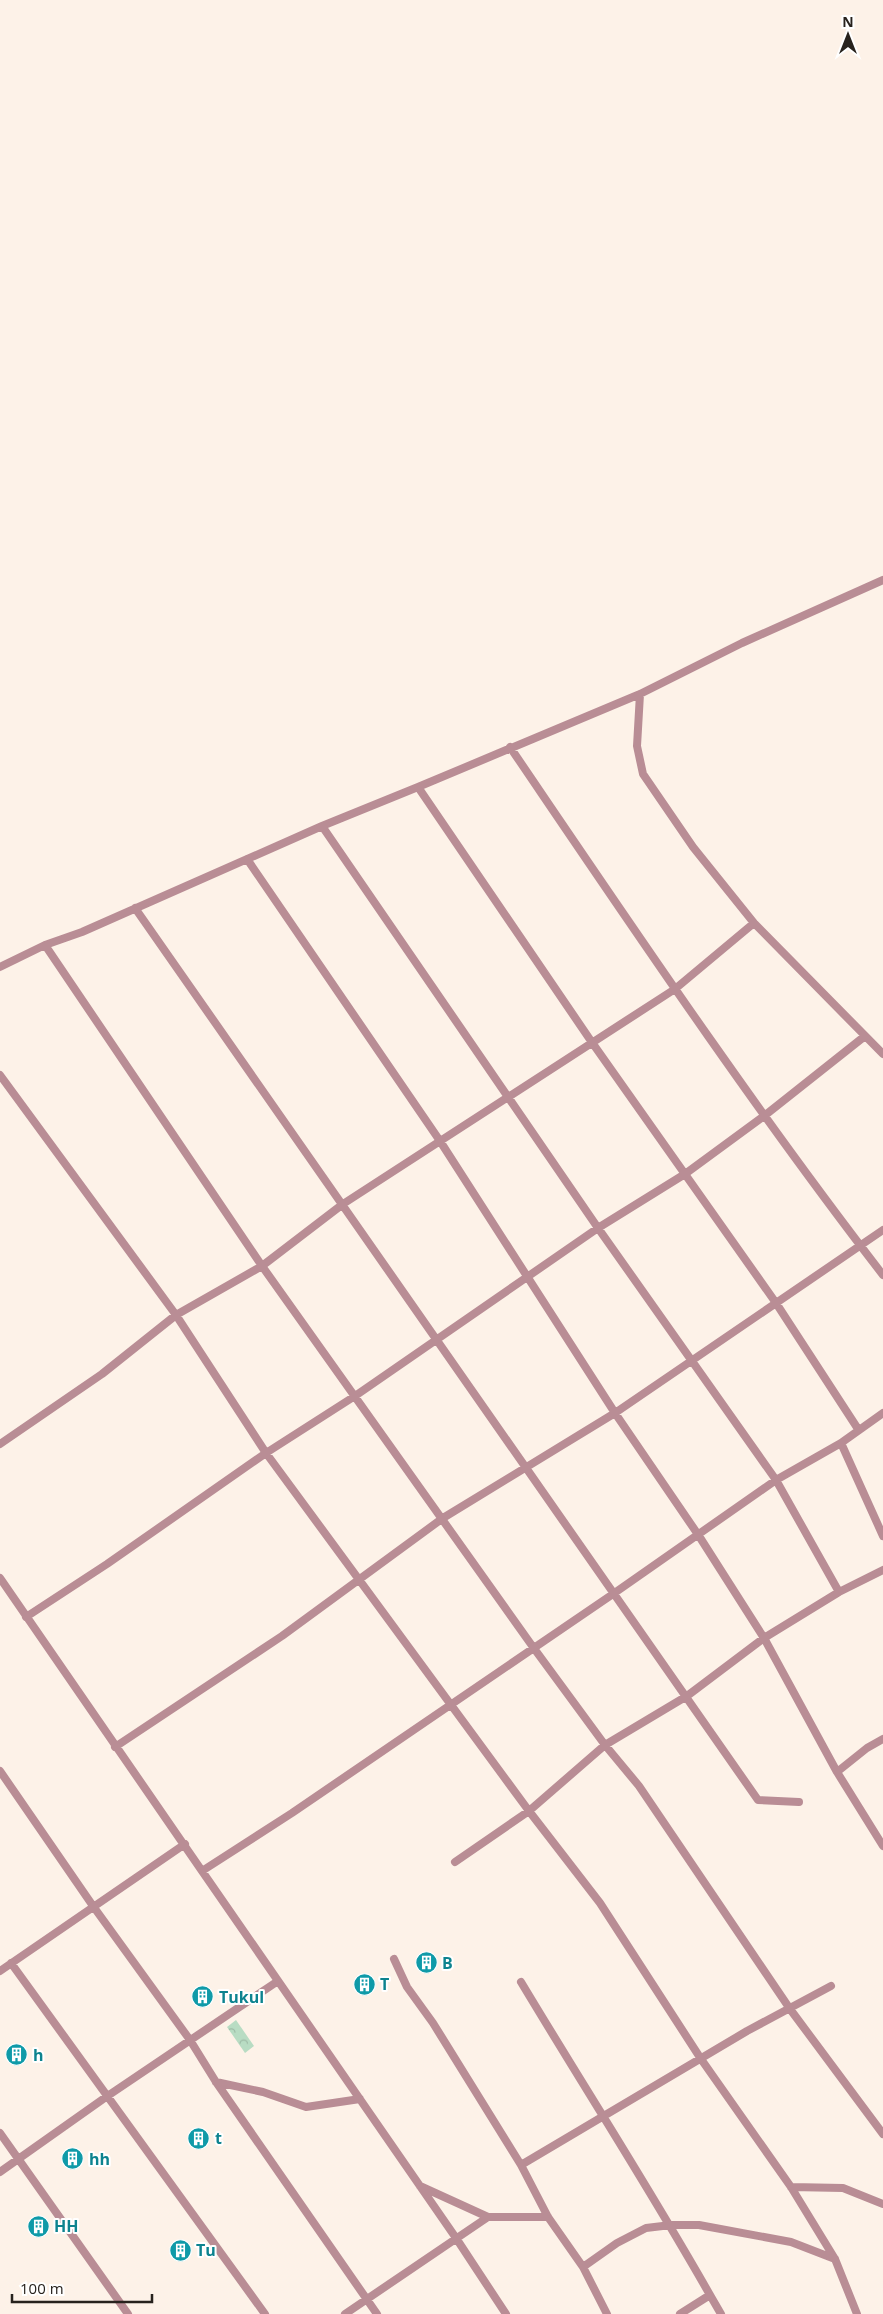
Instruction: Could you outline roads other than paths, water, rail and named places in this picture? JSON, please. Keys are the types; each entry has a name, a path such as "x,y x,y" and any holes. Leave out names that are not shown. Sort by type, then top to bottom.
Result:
{"street":[{"path":"0,967 45,945 82,932 322,826 640,694 742,643 883,580"},
{"path":"640,694 637,746 643,774 693,847 754,923 883,1054"},
{"path":"510,747 764,1116 883,1275"},
{"path":"418,787 591,1042 776,1303 858,1429"},
{"path":"322,826 510,1097 598,1228 776,1480 838,1592"},
{"path":"247,859 440,1141 526,1278 699,1536 764,1638 836,1772 883,1846"},
{"path":"135,908 758,1800 800,1802"},
{"path":"0,1444 102,1374 176,1315 262,1266 343,1204 675,989 754,923"},
{"path":"45,945 262,1266 443,1518 533,1648 638,1786 790,2009 883,2134"},
{"path":"26,1617 107,1564 266,1452 355,1396 598,1228 684,1174 764,1116 865,1036"},
{"path":"0,1075 176,1315 266,1452 452,1703 529,1811 600,1903 701,2058 792,2187 835,2259 858,2314"},
{"path":"115,1747 282,1636 443,1518 525,1466 615,1413 883,1230"},
{"path":"202,1871 699,1536 776,1480 841,1443 858,1429 883,1413"},
{"path":"841,1443 883,1536"},
{"path":"455,1862 529,1811 605,1745 687,1696 764,1638 838,1592 883,1570"},
{"path":"0,1578 456,2238 506,2314"},
{"path":"836,1772 867,1748 883,1739"},
{"path":"0,1771 93,1906 190,2040 216,2082 376,2314"},
{"path":"0,1971 185,1844"},
{"path":"394,1959 407,1987 434,2023 521,2165 548,2217 583,2267 607,2314"},
{"path":"11,1963 106,2097 265,2314"},
{"path":"0,2172 106,2097 278,1981"},
{"path":"521,1982 671,2226 721,2314"},
{"path":"521,2165 747,2031 831,1986"},
{"path":"216,2082 263,2092 306,2107 360,2100"},
{"path":"0,2133 128,2314"},
{"path":"418,2185 488,2217 548,2217"},
{"path":"792,2187 843,2188 883,2204"},
{"path":"345,2314 488,2217"},
{"path":"583,2267 617,2242 646,2228 699,2225 791,2242 835,2259"},
{"path":"680,2314 710,2295"}],"place":[{"name":"B","path":"426,1963"},
{"name":"T","path":"364,1984"},
{"name":"Tukul","path":"203,1997"},
{"name":"h","path":"17,2055"},
{"name":"t","path":"199,2138"},
{"name":"hh","path":"73,2159"},
{"name":"HH","path":"38,2226"},
{"name":"Tu","path":"180,2250"}]}
